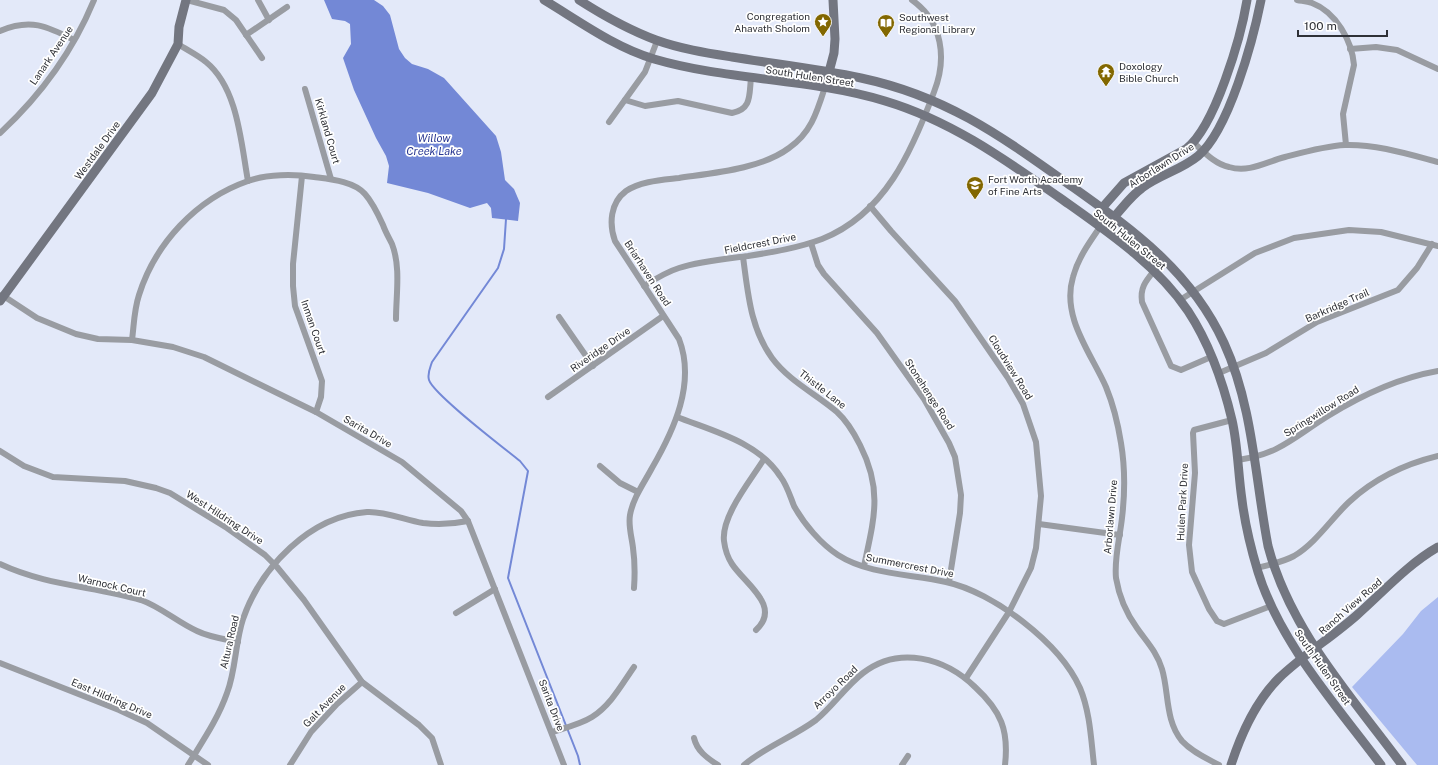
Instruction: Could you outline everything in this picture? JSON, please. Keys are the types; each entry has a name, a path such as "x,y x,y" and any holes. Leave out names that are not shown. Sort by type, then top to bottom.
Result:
{"main road":[{"name":"Westdale Drive","path":"1,297 152,94 178,44 179,27 186,0"},
{"name":"South Hulen Street","path":"544,0 597,32 651,58 751,78 825,87 885,100 925,115 987,148 1100,227 1154,271 1180,300 1204,340 1218,373 1232,420 1242,501 1257,568 1271,606 1302,659 1381,765"},
{"name":"South Hulen Street","path":"580,0 610,20 657,41 699,51 879,82 931,100 970,118 994,132 1102,208 1158,251 1176,269 1194,292 1216,328 1234,367 1245,404 1263,518 1273,564 1290,606 1316,649 1402,765"},
{"name":"Briarhaven Road","path":"825,87 834,53 835,34 833,0"},
{"name":"Arborlawn Drive","path":"1102,208 1124,183 1194,143 1203,129 1219,94 1236,42 1247,0"},
{"name":"Arborlawn Drive","path":"1100,227 1114,217 1130,197 1144,187 1183,167 1203,152 1214,137 1235,92 1250,47 1261,0"},
{"path":"1100,227 1102,208"},
{"name":"Ranch View Road","path":"1231,765 1240,738 1262,699 1280,678 1356,616 1414,564 1438,547"}],"street":[{"name":"Lanark Avenue","path":"0,133 48,80 74,40 94,0"},
{"path":"186,0 224,10 236,20 262,58"},
{"path":"258,0 269,20"},
{"name":"Fieldcrest Drive","path":"644,286 679,268 775,252 811,243 844,227 870,206 898,173 925,115 941,69 942,48 932,22 920,7 912,0"},
{"path":"1297,0 1312,3 1329,14 1343,31 1350,49 1354,65 1343,114 1346,145"},
{"path":"246,35 288,8"},
{"path":"0,31 19,24 37,25 53,29 74,40"},
{"path":"609,122 645,72 657,41"},
{"path":"178,44 207,62 225,84 234,106 248,181"},
{"path":"1350,49 1376,47 1397,50 1438,69"},
{"path":"625,100 645,106 678,101 732,113 741,111 746,106 749,97 751,78"},
{"name":"Briarhaven Road","path":"634,588 635,567 630,516 638,492 659,456 677,417 685,387 685,359 679,339 615,241 612,232 612,214 621,196 627,191 640,185 656,180 722,172 779,155 800,140 813,123 825,87"},
{"name":"Kirkland Court","path":"306,89 331,179"},
{"path":"1194,143 1210,158 1227,167 1249,169 1284,157 1331,146 1346,145 1379,148 1438,162"},
{"path":"132,340 138,296 154,259 164,244 189,216 222,194 248,181 302,176 331,179 354,186 364,192 378,213 392,245 396,261 396,319"},
{"name":"Inman Court","path":"302,176 293,264 293,286 295,306 322,381 321,397 316,412"},
{"name":"Cloudview Road","path":"870,206 891,232 955,300 1008,378 1023,404 1031,426 1039,458 1041,496 1039,524 1036,548 1031,568 1009,612 966,678"},
{"name":"Arborlawn Drive","path":"1100,227 1086,246 1077,264 1071,285 1071,300 1076,328 1106,388 1119,435 1124,474 1116,577 1119,592 1128,613 1157,655 1162,669 1170,716 1175,731 1182,741 1196,754 1220,765"},
{"path":"1180,300 1255,253 1294,238 1349,230 1381,232 1438,246"},
{"name":"Stonehenge Road","path":"811,243 818,265 824,274 877,333 924,399 949,443 955,457 961,495 960,513 949,582"},
{"name":"Barkridge Trail","path":"1218,373 1266,353 1317,322 1398,290 1417,268 1432,244"},
{"name":"Thistle Lane","path":"743,257 751,312 760,338 772,359 790,377 838,413 848,423 866,456 873,477 876,505 864,566"},
{"path":"1154,271 1144,283 1141,292 1142,302 1171,366 1180,370 1211,357"},
{"name":"Sarita Drive","path":"1,297 37,318 76,334 98,339 132,340 188,351 316,412 402,462 461,511 468,521 564,765"},
{"name":"Riveridge Drive","path":"548,397 663,316"},
{"path":"559,317 593,366"},
{"name":"Springwillow Road","path":"1238,460 1254,457 1290,443 1327,417 1372,391 1402,380 1438,371"},
{"name":"Summercrest Drive","path":"677,417 733,439 764,459 781,476 804,522 837,555 864,566 907,576 949,582 964,586 1009,612 1047,642 1074,678 1080,689 1090,726 1094,765"},
{"name":"Hulen Park Drive","path":"1232,420 1194,430 1193,433 1195,473 1189,545 1192,572 1208,609 1217,621 1224,624 1271,606"},
{"name":"West Hildring Drive","path":"0,450 24,466 53,477 125,481 140,484 170,494 227,528 275,564 304,600 362,682 419,725 432,738 441,765"},
{"path":"1257,568 1294,556 1310,544 1350,501 1375,482 1396,471 1438,456"},
{"path":"756,630 764,620 765,607 762,599 732,563 724,540 725,528 729,515 764,459"},
{"path":"600,466 620,483 638,492"},
{"name":"Altura Road","path":"188,765 217,716 228,692 243,620 251,601 275,564 309,533 326,523 366,512 437,524 468,521"},
{"path":"1039,524 1120,535"},
{"name":"Warnock Court","path":"0,564 32,576 60,584 142,601 164,611 197,631 238,642"},
{"path":"456,613 495,590"},
{"name":"Arroyo Road","path":"744,765 762,752 808,725 834,704 862,674 882,661 893,658 909,657 930,660 945,665 966,678 988,699 997,710 1004,726 1006,740 1005,765"},
{"name":"East Hildring Drive","path":"0,664 147,722 208,765"},
{"path":"552,732 577,724 593,716 604,707 634,667"},
{"name":"Galt Avenue","path":"290,765 312,732 337,704 362,682"},
{"path":"694,738 699,750 718,765"},
{"path":"902,765 908,756"}],"shaded area":[{"path":"1438,597 1438,765 1417,765 1352,687 1403,634 1421,611"}],"water":[{"name":"Willow Creek Lake","path":"324,0 374,0 383,6 390,15 399,49 405,58 412,64 428,69 444,78 496,136 501,152 505,180 514,189 520,203 518,221 492,218 491,208 487,203 470,208 428,193 387,183 389,166 386,156 354,90 343,58 351,44 350,24 345,21 332,19"}],"waterway":[{"path":"506,219 504,249 498,268 432,362 428,378 443,397 520,461 528,471 508,578 578,756 580,765"}],"place":[{"name":"Congregation Ahavath Sholom","path":"823,37"},
{"name":"Southwest Regional Library","path":"886,38"},
{"name":"Doxology Bible Church","path":"1106,87"},
{"name":"Fort Worth Academy of Fine Arts","path":"975,200"}]}
